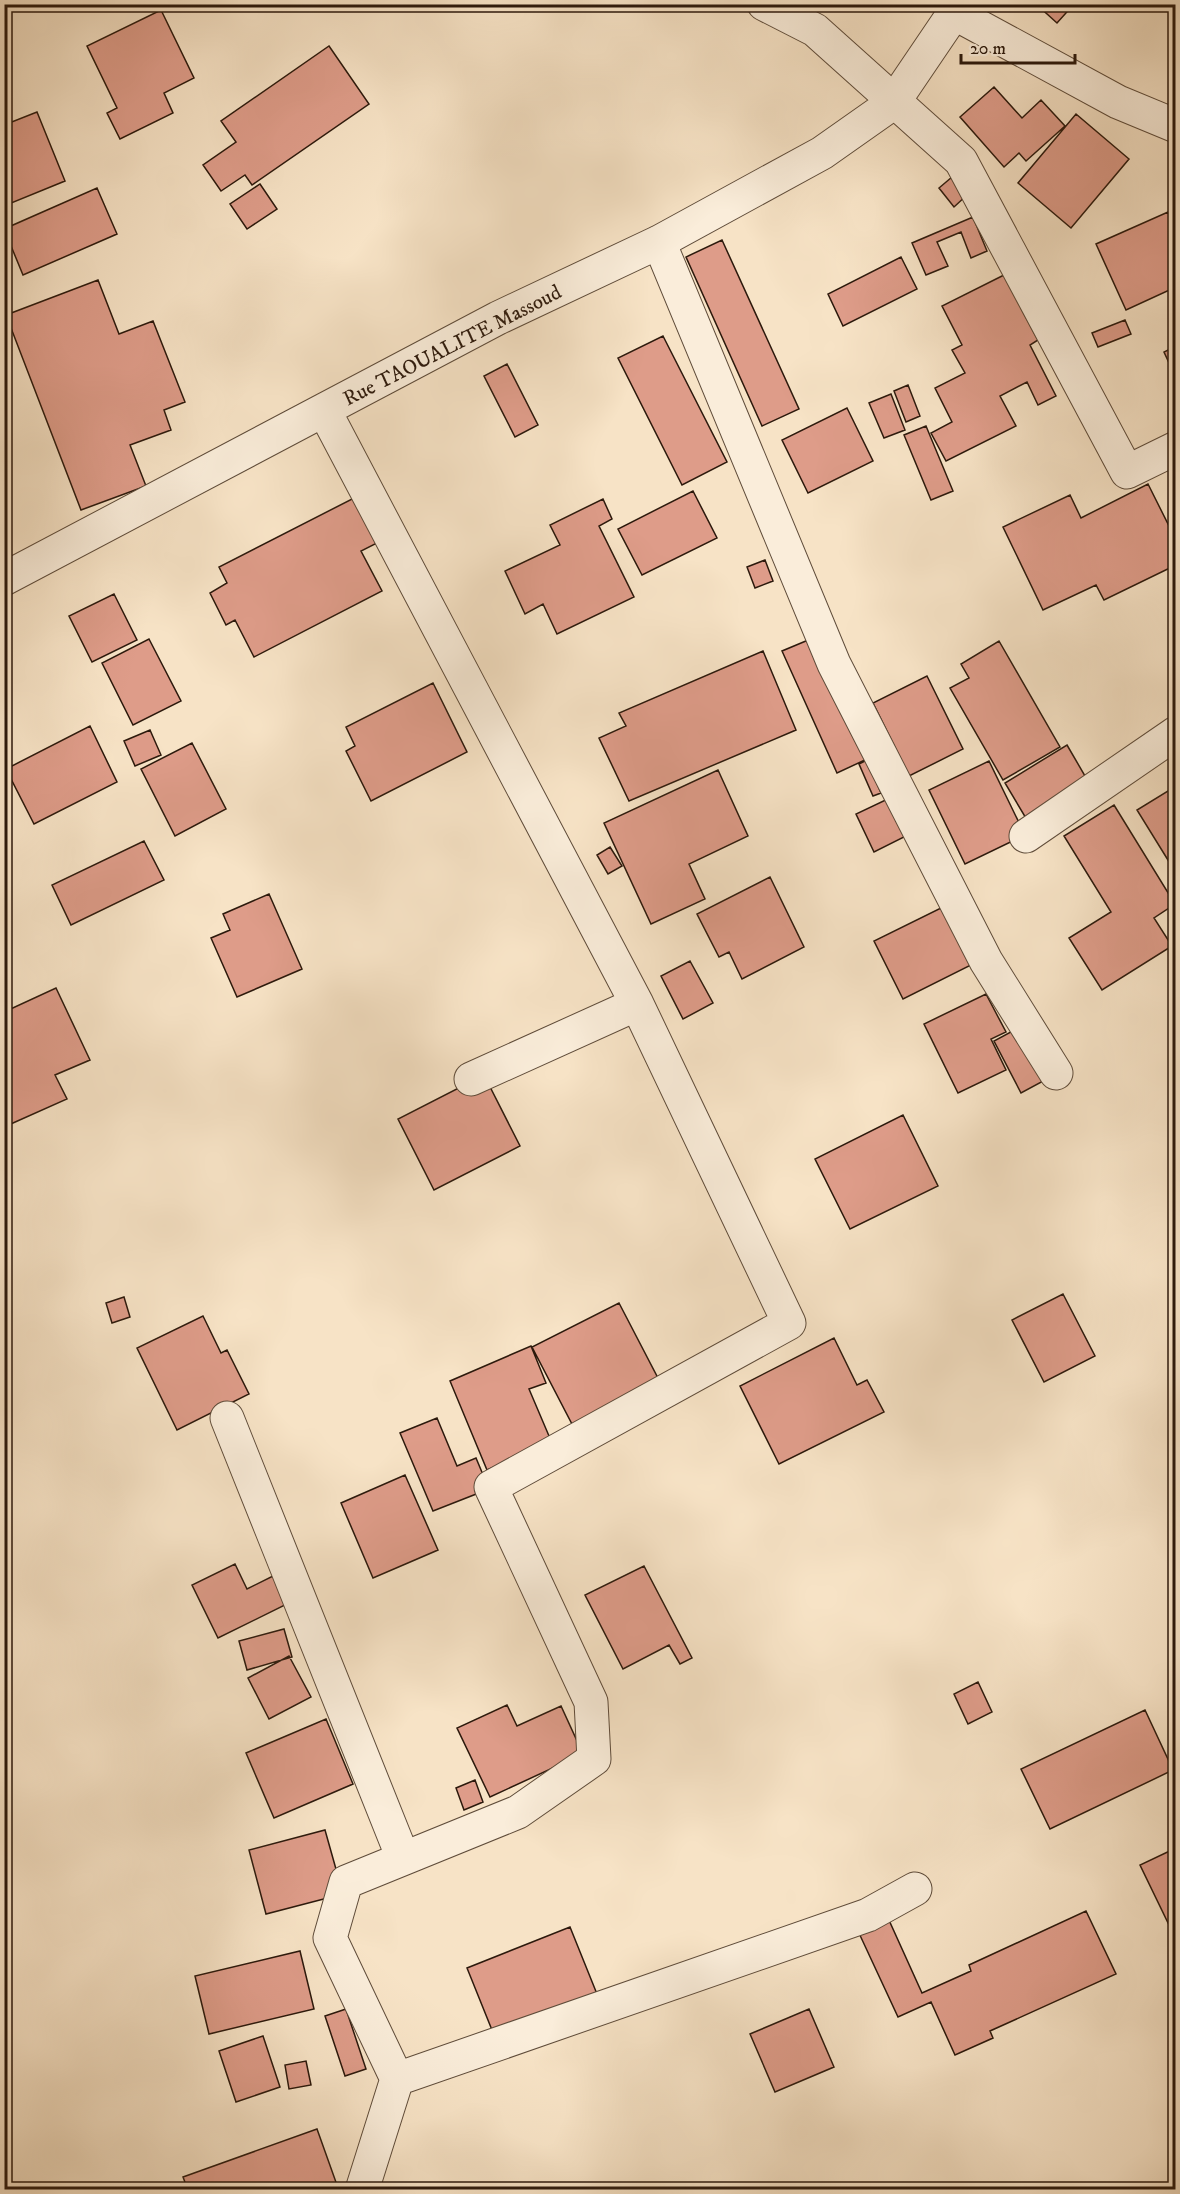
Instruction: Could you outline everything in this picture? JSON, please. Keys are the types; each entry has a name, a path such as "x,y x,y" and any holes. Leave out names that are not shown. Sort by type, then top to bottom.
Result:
{"street":[{"path":"764,4 815,30 893,103 961,161 1127,472 1176,448"},
{"path":"893,103 957,9 1118,102 1176,126"},
{"name":"Rue TAOUALITE Massoud","path":"4,579 498,318 659,243 822,153 893,103"},
{"path":"659,243 834,664 986,960 1056,1073"},
{"path":"324,410 637,1004 789,1323 491,1487 591,1701 594,1759 518,1812 346,1882 330,1938 397,2079 362,2190"},
{"path":"1026,836 1176,733"},
{"path":"471,1079 637,1004"},
{"path":"227,1418 403,1858"},
{"path":"397,2079 868,1915 915,1889"}],"building":[{"path":"1036,4 1074,4 1057,23"},
{"path":"161,10 194,78 164,93 173,113 120,139 107,113 117,108 87,46"},
{"path":"329,46 369,104 252,185 245,175 221,191 203,165 236,142 221,121"},
{"path":"994,87 1022,118 1041,100 1065,126 1026,161 1019,153 1004,167 960,117"},
{"path":"37,112 65,181 4,206 4,125"},
{"path":"1076,114 1129,159 1071,228 1018,183"},
{"path":"952,177 967,195 954,207 939,188"},
{"path":"260,184 277,209 247,229 230,204"},
{"path":"97,188 117,234 23,275 4,229"},
{"path":"1168,212 1176,230 1176,287 1126,310 1096,244"},
{"path":"973,217 987,251 971,258 961,232 937,242 948,266 926,275 912,243"},
{"path":"722,240 799,409 762,426 686,257"},
{"path":"901,257 917,289 843,326 828,294"},
{"path":"1016,269 1021,308 1038,340 1030,345 1056,396 1038,405 1027,382 1000,396 1016,426 946,461 931,433 952,422 935,388 965,373 952,350 962,345 942,306"},
{"path":"98,280 119,334 153,321 185,402 164,410 171,430 130,445 146,486 81,510 6,315"},
{"path":"1125,320 1131,334 1098,347 1092,333"},
{"path":"663,336 727,462 682,485 618,358"},
{"path":"1176,346 1176,378 1164,352"},
{"path":"507,364 538,425 515,437 484,376"},
{"path":"908,385 920,416 906,422 894,391"},
{"path":"891,394 905,430 884,438 869,403"},
{"path":"847,408 873,461 808,493 782,440"},
{"path":"926,426 953,491 931,500 904,435"},
{"path":"1148,484 1176,540 1176,565 1104,600 1096,585 1043,610 1003,527 1070,495 1081,518"},
{"path":"693,491 717,538 642,575 618,529"},
{"path":"356,497 379,542 361,551 382,591 254,657 235,620 226,625 210,593 227,583 219,567"},
{"path":"603,499 612,519 599,526 634,597 557,634 543,604 525,614 505,571 560,545 550,525"},
{"path":"765,560 773,581 755,588 747,567"},
{"path":"114,594 137,640 92,662 69,616"},
{"path":"813,638 867,759 837,773 782,651"},
{"path":"149,639 181,701 133,725 102,663"},
{"path":"999,641 1060,747 1003,780 950,688 969,678 961,664"},
{"path":"763,651 796,730 629,801 599,738 626,726 619,713"},
{"path":"927,676 963,749 909,776 873,703"},
{"path":"433,683 467,752 371,801 346,751 355,746 346,727"},
{"path":"90,726 117,782 34,824 6,769"},
{"path":"150,730 161,755 135,766 124,741"},
{"path":"192,743 226,809 175,836 141,769"},
{"path":"1067,745 1092,788 1030,825 1005,783"},
{"path":"867,760 881,793 873,796 859,764"},
{"path":"989,761 1025,835 965,864 929,790"},
{"path":"718,770 748,836 689,864 705,899 651,924 604,823"},
{"path":"1176,786 1176,873 1137,810"},
{"path":"894,796 912,833 874,852 856,814"},
{"path":"1114,805 1175,904 1154,918 1172,946 1102,990 1069,938 1111,912 1064,836"},
{"path":"144,841 164,880 71,925 52,885"},
{"path":"610,847 622,866 608,874 597,855"},
{"path":"770,877 804,947 742,979 729,952 719,957 697,914"},
{"path":"269,894 302,969 237,997 211,938 230,930 223,914"},
{"path":"945,906 973,964 903,999 874,941"},
{"path":"690,961 713,1003 683,1019 661,976"},
{"path":"56,988 90,1060 55,1075 67,1099 4,1127 4,1012"},
{"path":"986,994 1006,1032 991,1039 1006,1070 958,1093 924,1024"},
{"path":"1020,1027 1047,1079 1021,1093 994,1041"},
{"path":"484,1075 520,1146 434,1190 398,1119"},
{"path":"903,1115 938,1186 850,1229 815,1159"},
{"path":"1063,1294 1095,1356 1044,1382 1012,1320"},
{"path":"124,1297 130,1317 112,1323 106,1303"},
{"path":"619,1303 660,1382 573,1426 532,1347"},
{"path":"203,1316 221,1353 227,1350 249,1394 177,1430 137,1348"},
{"path":"834,1338 857,1385 867,1380 884,1412 779,1464 740,1386"},
{"path":"531,1346 546,1383 529,1389 552,1443 487,1470 450,1381"},
{"path":"437,1418 457,1466 476,1458 489,1489 433,1511 400,1433"},
{"path":"405,1475 438,1550 373,1578 341,1503"},
{"path":"235,1564 247,1589 273,1576 287,1604 218,1638 192,1585"},
{"path":"644,1566 692,1658 680,1664 669,1645 623,1669 585,1595"},
{"path":"284,1629 292,1657 247,1670 239,1641"},
{"path":"289,1656 311,1697 269,1719 248,1678"},
{"path":"978,1682 992,1712 968,1724 954,1694"},
{"path":"507,1705 517,1726 561,1706 583,1754 490,1797 457,1728"},
{"path":"1145,1710 1173,1770 1050,1829 1021,1769"},
{"path":"326,1719 353,1784 274,1818 246,1753"},
{"path":"475,1780 483,1802 464,1810 456,1788"},
{"path":"325,1830 343,1894 266,1914 249,1850"},
{"path":"1176,1848 1176,1924 1170,1927 1140,1865"},
{"path":"1086,1911 1116,1974 990,2031 993,2038 955,2055 931,2002 898,2017 858,1931 888,1918 922,1993 971,1971 969,1965"},
{"path":"570,1927 597,1994 494,2035 467,1968"},
{"path":"300,1951 314,2009 209,2034 195,1976"},
{"path":"346,2009 366,2069 345,2076 325,2016"},
{"path":"809,2009 834,2067 775,2092 750,2034"},
{"path":"263,2036 280,2087 236,2102 219,2051"},
{"path":"306,2061 311,2085 289,2089 285,2065"},
{"path":"317,2129 337,2185 326,2190 188,2190 183,2177"}]}
